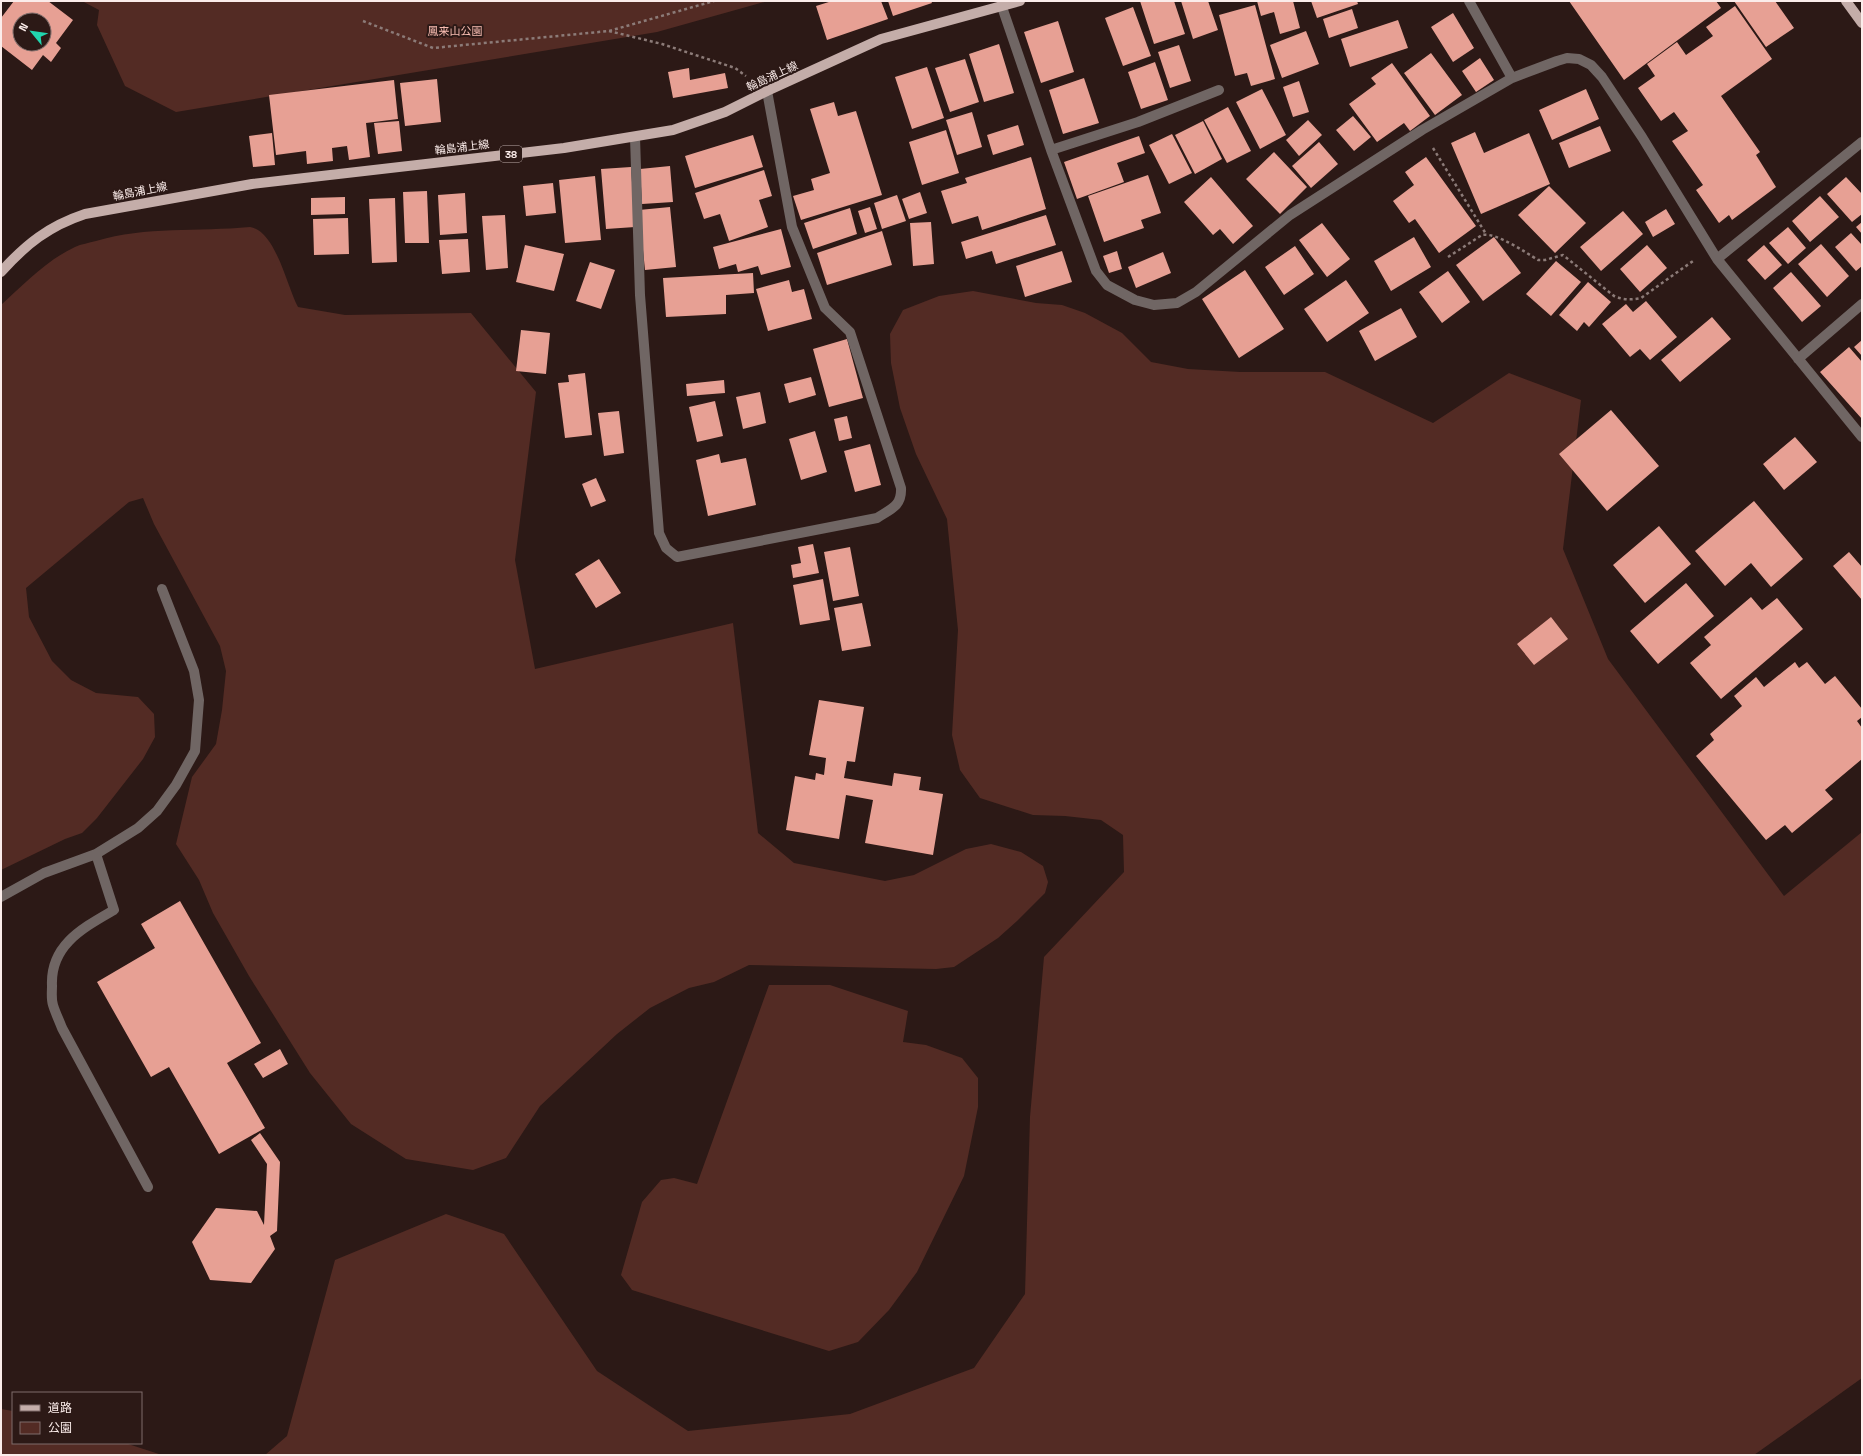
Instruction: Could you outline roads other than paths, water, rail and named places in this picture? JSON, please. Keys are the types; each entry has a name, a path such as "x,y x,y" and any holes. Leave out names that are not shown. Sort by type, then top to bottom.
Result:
{"main road":[{"name":"輪島浦上線","path":"1,272 18,253 39,236 63,221 85,214 252,184 564,148 673,130 725,112 767,91 881,39 1020,1"},
{"path":"1846,1 1862,23"}],"street":[{"path":"1469,1 1512,78"},
{"path":"1002,7 1051,150 1096,270 1107,285 1123,295 1154,305 1177,303 1196,292 1290,215 1422,130 1512,78 1567,58 1580,60 1591,65 1602,77 1642,137 1717,259 1862,437"},
{"path":"1051,150 1138,122 1219,90"},
{"path":"635,137 640,295 659,533 666,548 678,557 878,518 898,504 901,498 901,488 850,332 825,308 792,227 767,91"},
{"path":"1717,259 1862,142"},
{"path":"1798,358 1862,304"},
{"path":"1,897 44,873 96,854 138,828 157,811 176,785 195,750 199,700 194,671 162,589"},
{"path":"96,854 114,910 86,927 67,941 59,953 51,976 53,1004 62,1028 148,1186"}],"park label":[{"name":"鳳来山公園","path":"455,31"}]}
